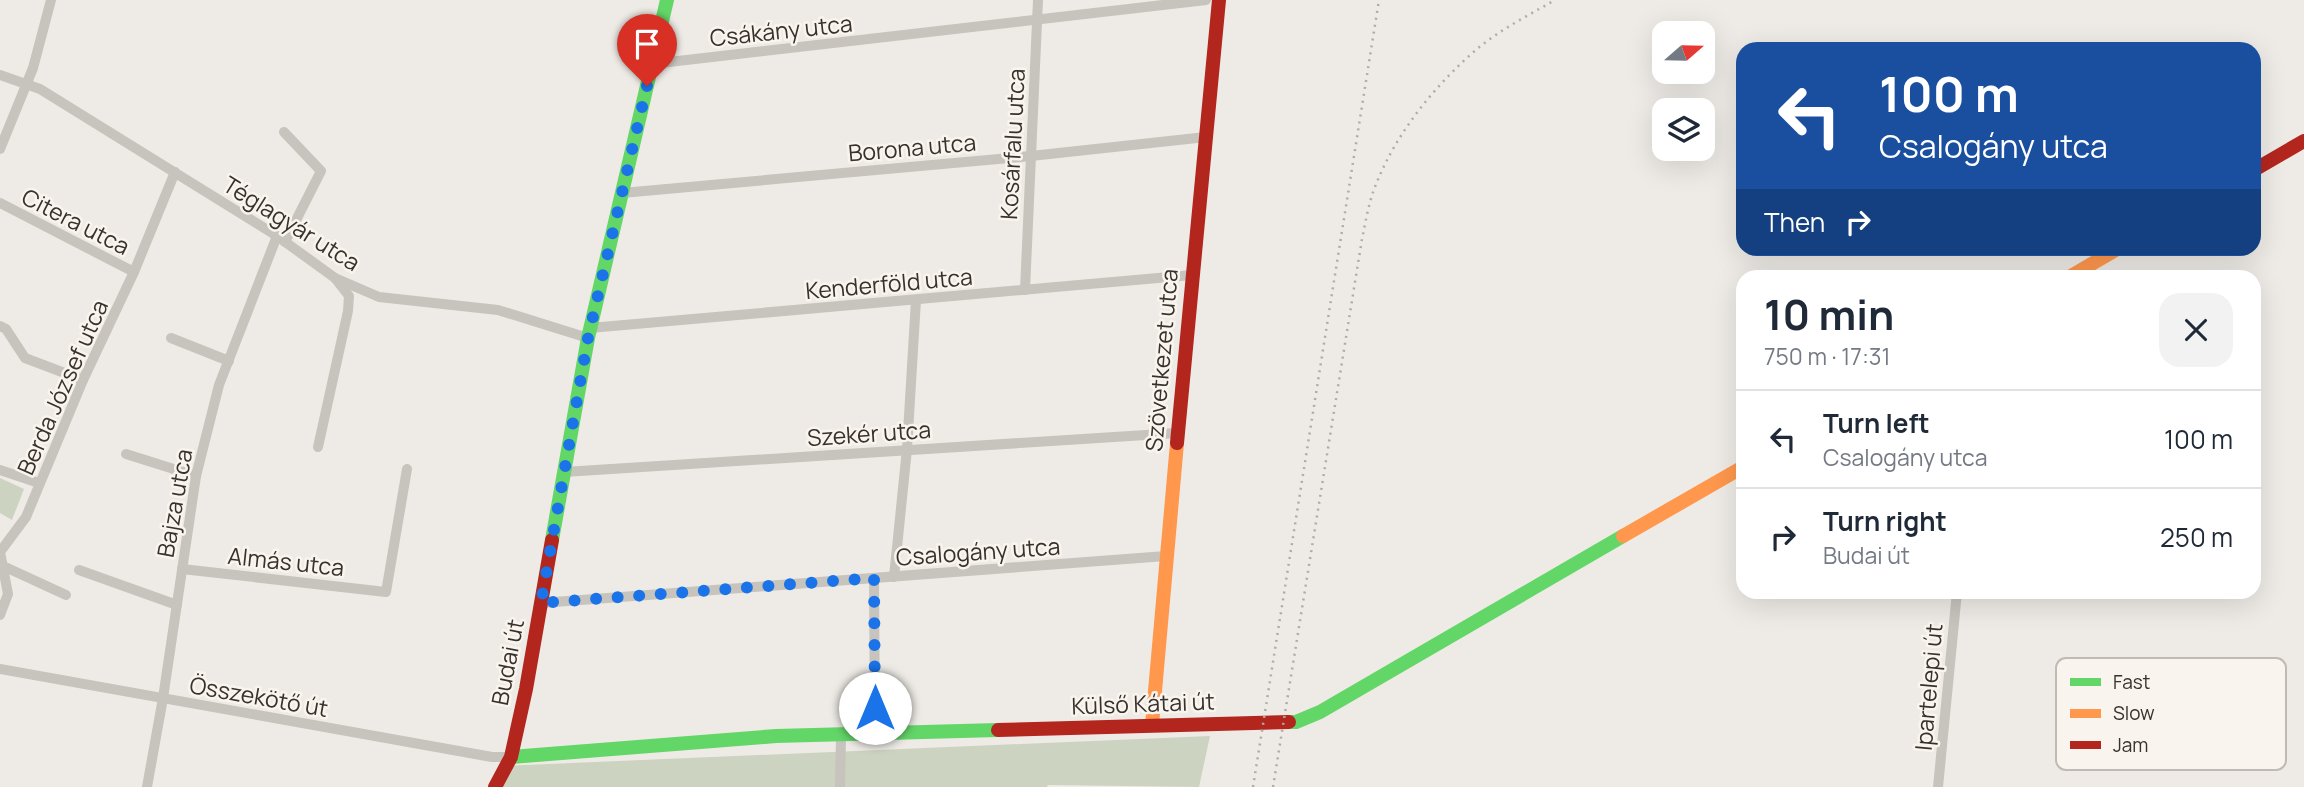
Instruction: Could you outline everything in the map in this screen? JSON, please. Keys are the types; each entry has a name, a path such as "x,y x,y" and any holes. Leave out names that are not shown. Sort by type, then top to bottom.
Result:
{"street":[{"path":"0,149 33,68 51,0"},
{"name":"Budai út","path":"511,757 526,690 589,333 667,0"},
{"name":"Kosárfalu utca","path":"1025,290 1038,0"},
{"name":"Csákány utca","path":"652,64 1206,0"},
{"name":"Szövetkezet utca","path":"1152,724 1219,0"},
{"name":"Téglagyár utca","path":"0,75 40,89 281,239 335,278 379,297 498,310 589,333"},
{"name":"Bajza utca","path":"147,787 196,476 219,385 281,239 321,171 284,132"},
{"name":"Borona utca","path":"621,193 1031,156 1206,137"},
{"path":"2261,166 2304,141"},
{"name":"Berda József utca","path":"0,615 8,594 0,552 26,517 175,172"},
{"name":"Citera utca","path":"0,203 134,272"},
{"path":"2081,270 2105,256"},
{"name":"Kenderföld utca","path":"589,333 1192,275"},
{"path":"318,447 348,311 349,296 335,278"},
{"path":"894,577 907,449 916,300"},
{"path":"0,326 6,329 25,358 83,380"},
{"path":"171,338 229,361"},
{"name":"Szekér utca","path":"564,472 1177,433"},
{"path":"126,454 196,476"},
{"name":"Almás utca","path":"182,569 386,592 407,469"},
{"path":"0,470 39,482"},
{"name":"Külső Kátai út","path":"511,757 776,736 1152,724 1282,724 1305,719 1736,471"},
{"name":"Csalogány utca","path":"541,603 1166,556"},
{"path":"3,566 66,595"},
{"path":"79,569 177,605"},
{"path":"874,578 875,734"},
{"name":"Ipartelepi út","path":"1938,787 1955,599"},
{"name":"Összekötő út","path":"0,669 492,757 511,757"},
{"path":"840,787 841,736"},
{"path":"495,787 511,757"}],"green space":[{"path":"0,478 24,489 12,520 0,513"},
{"path":"1210,736 1199,787 492,787 501,766"}],"railway":[{"path":"1253,787 1379,0"},
{"path":"1273,787 1362,239 1374,189 1395,145 1419,110 1447,78 1486,42 1555,0"}],"traffic: fast":[{"path":"552,540 588,338 667,0"},
{"path":"1289,722 1296,722 1320,712 1623,536"},
{"path":"511,757 776,736 998,730"}],"traffic: slow":[{"path":"2081,270 2105,256"},
{"path":"1152,725 1177,443"},
{"path":"1623,536 1736,471"}],"traffic: jam":[{"path":"1177,443 1219,0"},
{"path":"2261,166 2304,141"},
{"path":"495,787 511,757 526,689 552,540"},
{"path":"998,730 1289,722"}],"route":[{"path":"647,86 588,338 541,603 874,578 875,708"}]}
